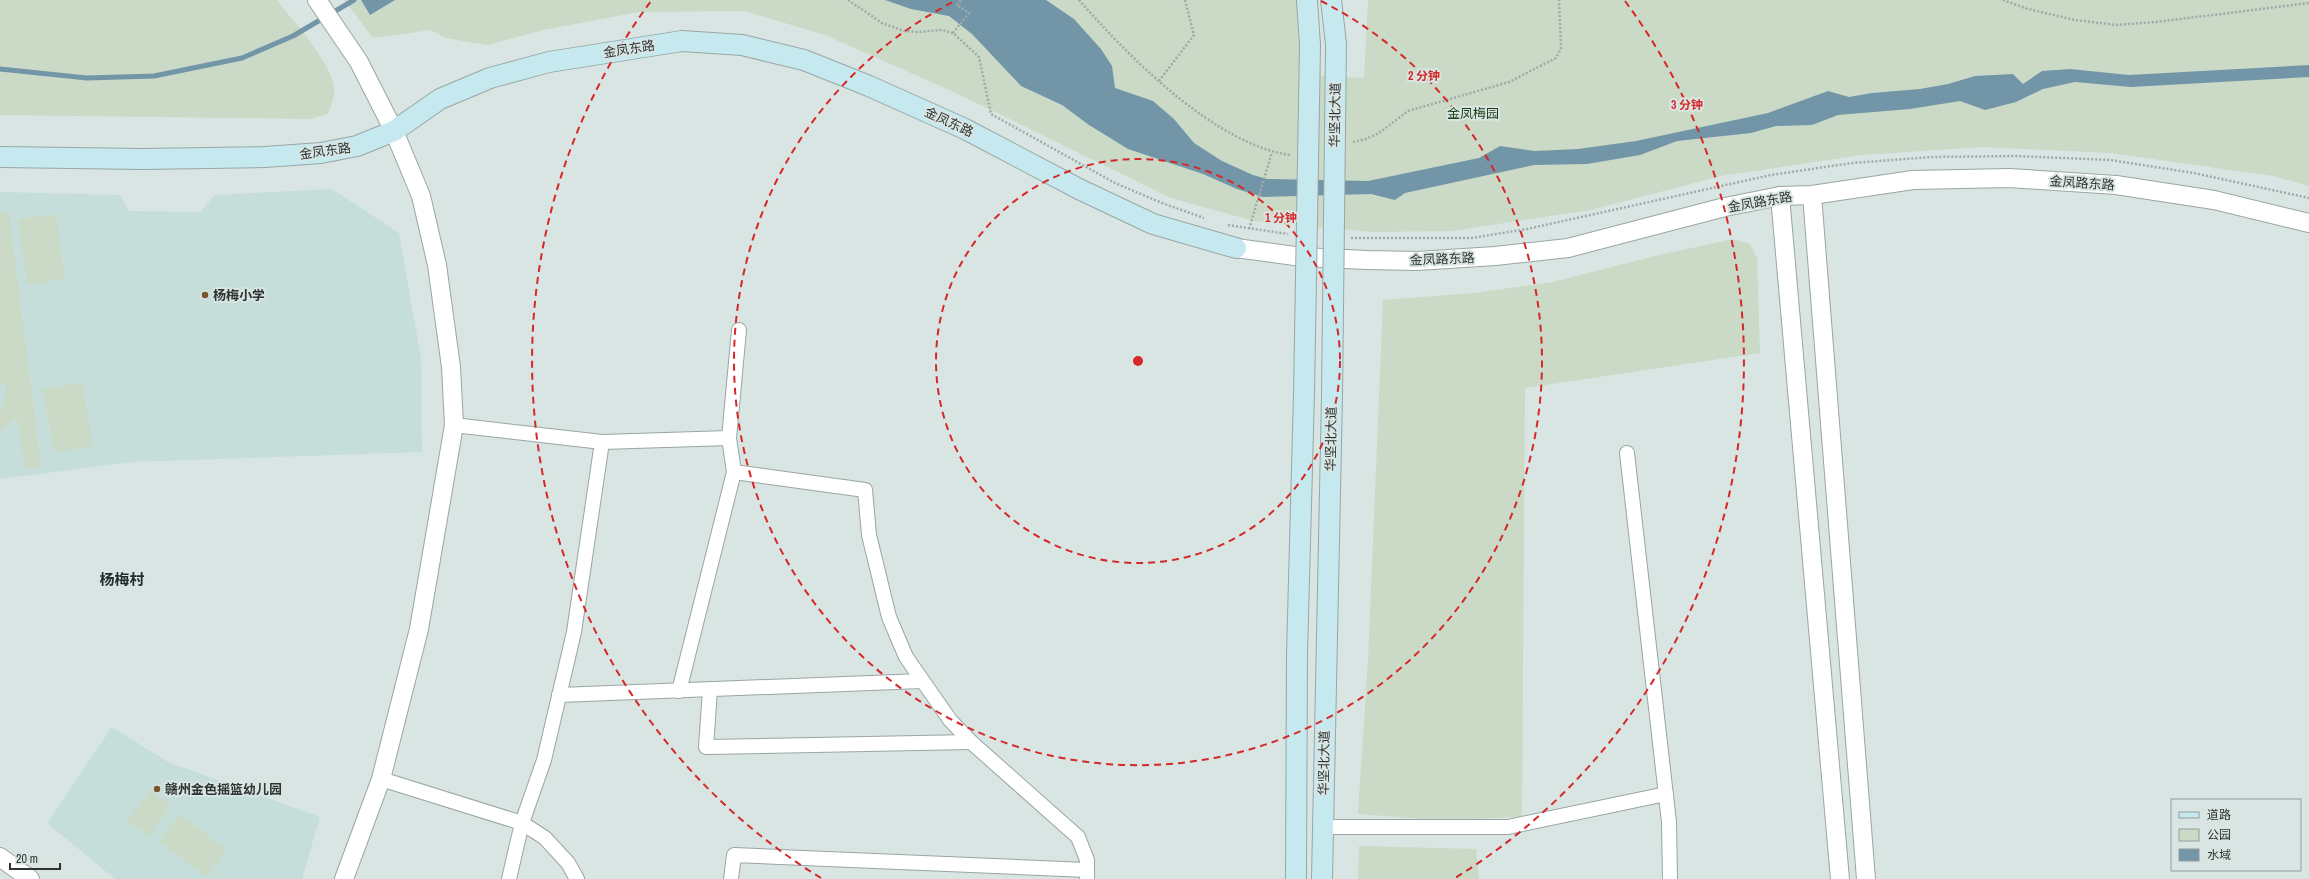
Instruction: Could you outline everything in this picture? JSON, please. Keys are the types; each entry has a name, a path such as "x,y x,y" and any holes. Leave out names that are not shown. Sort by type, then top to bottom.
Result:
{"main road":[{"name":"华坚北大道","path":"1296,879 1297,654 1304,394 1310,46 1307,0"},
{"name":"华坚北大道","path":"1322,879 1332,395 1336,44 1331,0"},
{"name":"金凤东路","path":"0,157 143,159 265,157 321,153 357,146 394,130 440,99 490,78 549,62 682,41 742,46 804,60 869,86 965,129 1080,189 1153,224 1236,248"}],"street":[{"path":"317,0 359,62 394,130 421,196 437,265 451,367 454,425 419,629 381,779 344,879"},
{"name":"金凤路东路","path":"1236,248 1302,256 1367,260 1417,261 1495,256 1568,248 1718,209 1780,196 1812,194 1913,180 2009,178 2116,185 2214,200 2309,223"},
{"path":"1812,194 1866,879"},
{"path":"1780,196 1840,879"},
{"path":"679,691 734,472 729,438 739,330"},
{"path":"454,425 602,442 729,438"},
{"path":"509,879 522,823 544,760 574,632 602,442"},
{"path":"1627,453 1666,794 1670,879"},
{"path":"731,879 734,855 1087,875 1087,860 1078,837 971,742 950,720 906,656 889,617 869,535 865,490 734,472"},
{"path":"559,695 922,681"},
{"path":"710,690 706,747 971,742"},
{"path":"381,779 522,823 545,838 568,863 577,879"},
{"path":"1323,827 1508,827 1666,794"},
{"path":"0,857 30,879"}],"path":[{"path":"848,0 882,23 904,31 917,32 942,30 953,33 979,57 991,114 1115,183 1162,203 1206,219"},
{"path":"953,33 969,13 957,6 961,0"},
{"path":"1159,81 1194,35 1185,0"},
{"path":"2003,0 2028,9 2075,20 2116,24 2156,22 2309,3"},
{"path":"1249,228 1272,152"},
{"path":"1348,238 1472,238 1527,229 1771,175 1852,163 1932,157 2016,156 2110,160 2201,175 2309,198"},
{"path":"1221,224 1294,235"}],"shaded area":[{"name":"杨梅小学","path":"332,189 399,233 421,358 422,452 132,462 0,479 0,192 120,195 129,211 200,212 215,195"},
{"name":"赣州金色摇篮幼儿园","path":"112,727 168,762 320,817 302,879 115,879 47,823"}],"green space":[{"path":"0,0 277,0 324,62 333,82 334,90 331,107 328,114 310,119 0,115"},
{"name":"金凤梅园","path":"344,0 1300,0 1310,75 1364,78 1368,0 2309,0 2309,186 2273,176 2110,153 1983,147 1861,155 1721,176 1591,210 1452,231 1374,232 1254,221 1171,198 956,93 825,35 744,11 639,12 543,30 487,45 446,38 431,30 373,38"},
{"path":"9,213 41,467 25,469 17,417 0,432 0,412 5,399 6,384 0,385 0,214"},
{"path":"56,214 65,279 27,285 18,219"},
{"path":"1733,239 1750,244 1757,258 1760,353 1525,388 1522,817 1437,820 1358,814 1368,661 1383,300 1474,293 1553,282 1659,255"},
{"path":"82,382 93,446 54,452 43,389"},
{"path":"150,790 171,805 149,836 127,820"},
{"path":"180,814 227,850 206,877 159,841"},
{"path":"1359,846 1476,849 1479,879 1358,879"}],"water":[{"path":"361,0 395,0 370,15"},
{"path":"885,0 1046,0 1074,19 1101,49 1112,66 1115,88 1153,101 1174,119 1194,143 1222,161 1253,175 1267,179 1368,181 1479,158 1500,146 1535,151 1578,149 1636,141 1768,113 1828,91 1849,97 1872,93 1920,89 1948,84 1975,76 2013,74 2023,84 2042,71 2070,69 2129,75 2309,65 2309,77 2131,87 2075,82 2043,89 2016,102 1985,110 1960,101 1910,109 1838,115 1812,125 1776,126 1751,133 1677,141 1640,155 1587,164 1534,165 1405,193 1395,200 1371,194 1263,197 1237,189 1203,174 1128,149 1089,125 1062,105 1021,86 972,34 949,16 911,9"}],"waterway":[{"path":"0,69 87,78 154,76 242,58 293,36 354,0"}],"place":[{"name":"杨梅小学","path":"205,295"},
{"name":"赣州金色摇篮幼儿园","path":"157,789"}],"district":[{"name":"杨梅村","path":"122,579"}]}
